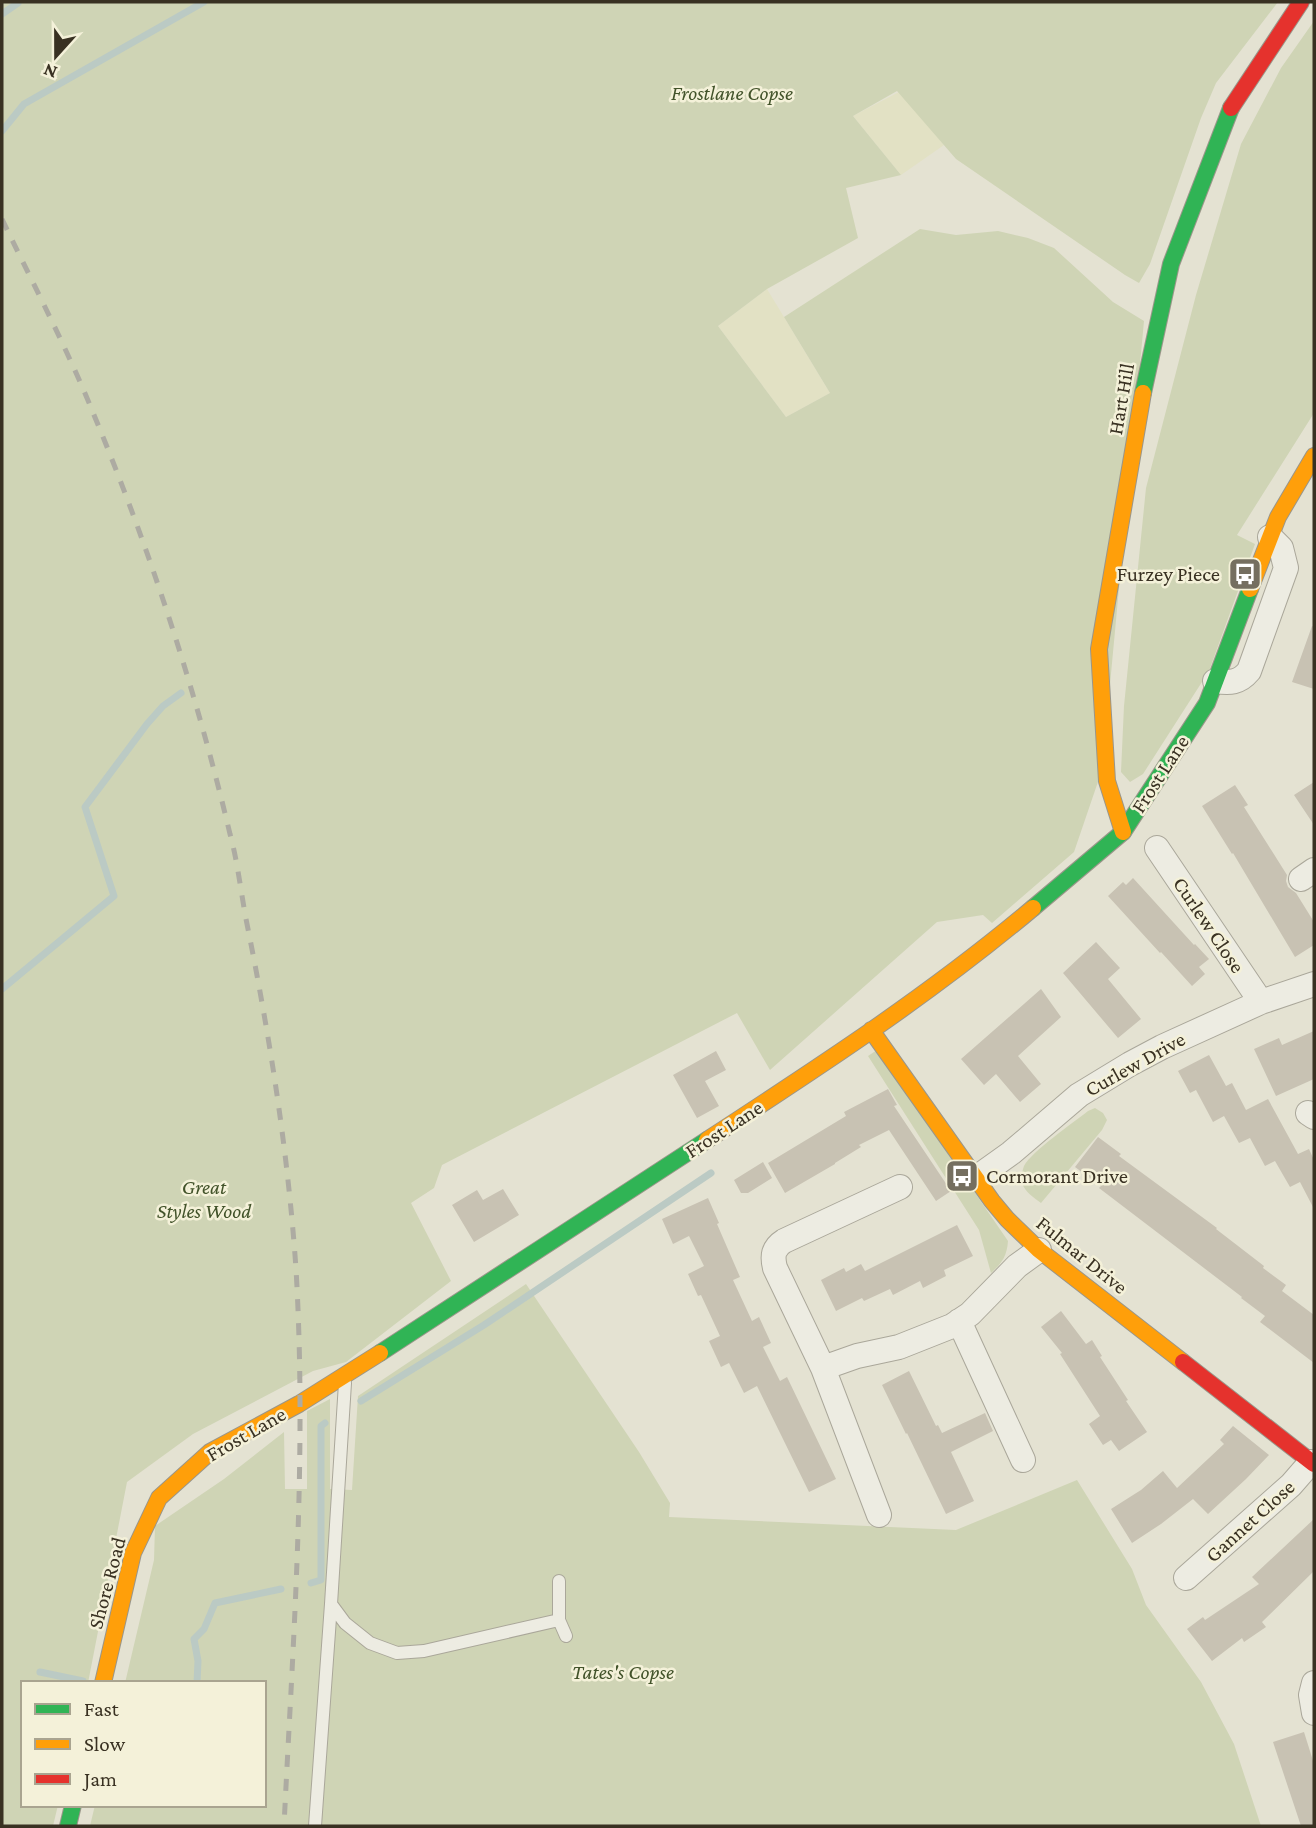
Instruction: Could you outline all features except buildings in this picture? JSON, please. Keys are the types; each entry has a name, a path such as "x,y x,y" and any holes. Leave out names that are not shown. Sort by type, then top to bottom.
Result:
{"street":[{"name":"Hart Hill","path":"1123,832 1107,781 1099,649 1147,369 1171,264 1232,104 1301,2"},
{"name":"Frost Lane","path":"159,1498 210,1452 345,1376 830,1060 984,949 1123,832 1207,703 1215,681 1230,683 1243,678 1250,671 1286,568 1281,548 1270,537 1278,517 1314,456"},
{"name":"Curlew Close","path":"1157,848 1261,1002"},
{"name":"Curlew Drive","path":"976,1178 1011,1153 1079,1095 1103,1080 1162,1047 1261,1002 1314,984"},
{"name":"Fulmar Drive","path":"871,1030 1007,1219 1039,1250 1313,1463"},
{"path":"879,1515 823,1368 773,1261 775,1249 790,1237 900,1187"},
{"path":"823,1368 857,1356 899,1348 959,1321 971,1314 1017,1266 1039,1250"},
{"path":"959,1321 1023,1460"},
{"name":"Gannet Close","path":"1186,1578 1313,1463"},
{"name":"Shore Road","path":"103,1681 134,1553 159,1498"},
{"path":"1314,1683 1311,1695 1314,1713"},
{"path":"68,1826 73,1807"}],"lane":[{"path":"315,1826 345,1376"},
{"path":"559,1581 559,1620 566,1636"},
{"path":"331,1604 345,1623 370,1643 397,1653 424,1651 559,1620"}],"green space":[{"path":"2,2 1278,2 1216,83 1201,118 1150,264 1139,283 956,159 897,91 853,116 901,175 846,188 858,238 767,289 718,326 786,417 830,393 784,317 920,229 956,235 998,231 1054,248 1113,302 1144,321 1102,770 1074,852 992,923 983,915 937,922 770,1070 737,1013 442,1165 434,1188 411,1203 451,1281 346,1362 313,1371 193,1434 127,1482 88,1681 21,1681 21,1807 58,1807 53,1826 2,1826"},
{"path":"1314,21 1314,413 1237,535 1255,544 1209,671 1143,774 1130,782 1121,772 1124,706 1146,488 1196,295 1241,144 1281,68"},
{"path":"899,92 944,145 901,175 853,116"},
{"path":"767,289 830,393 786,417 718,326"},
{"path":"877,1050 1008,1241 1003,1259 991,1273 979,1230 868,1056"},
{"path":"1095,1108 1103,1113 1107,1120 1102,1130 1041,1203 1023,1186 1024,1166 1044,1145"},
{"name":"Tates's Copse","path":"526,1284 639,1452 670,1503 669,1517 956,1530 1077,1480 1132,1569 1146,1605 1201,1682 1234,1744 1261,1826 90,1826 95,1807 266,1807 266,1681 125,1681 154,1560 155,1526 224,1479 284,1432 285,1489 307,1489 307,1411 330,1399 330,1489 352,1490 358,1396"}],"waterway":[{"path":"2,131 24,104 204,2"},
{"path":"2,14 18,3"},
{"path":"2,989 114,896 85,807 147,724 163,706 181,693"},
{"path":"361,1401 484,1325 711,1173"},
{"path":"311,1583 321,1580 321,1426 325,1423"},
{"path":"197,1681 198,1661 194,1639 204,1629 215,1603 281,1589"},
{"path":"40,1672 83,1681"}],"railway":[{"path":"2,219 84,390 153,569 217,780 233,845 263,1010 288,1182 299,1339 295,1618 284,1826"}],"traffic: fast":[{"path":"1143,393 1171,264 1231,108"},
{"path":"1033,908 1123,832 1207,703 1250,589"},
{"path":"380,1353 707,1140"},
{"path":"68,1826 73,1807"}],"traffic: slow":[{"path":"1123,832 1107,781 1099,649 1143,393"},
{"path":"1250,589 1278,517 1314,456"},
{"path":"707,1140 915,1000 1033,908"},
{"path":"871,1030 1007,1219 1039,1250 1183,1362"},
{"path":"103,1681 133,1553 159,1498 210,1452 299,1404 380,1353"}],"traffic: jam":[{"path":"1231,108 1301,2"},
{"path":"1183,1362 1314,1464"}],"place":[{"name":"Furzey Piece","path":"1245,574"},
{"name":"Cormorant Drive","path":"962,1176"}],"park label":[{"name":"Frostlane Copse","path":"732,93"},
{"name":"Great Styles Wood","path":"204,1199"}]}
